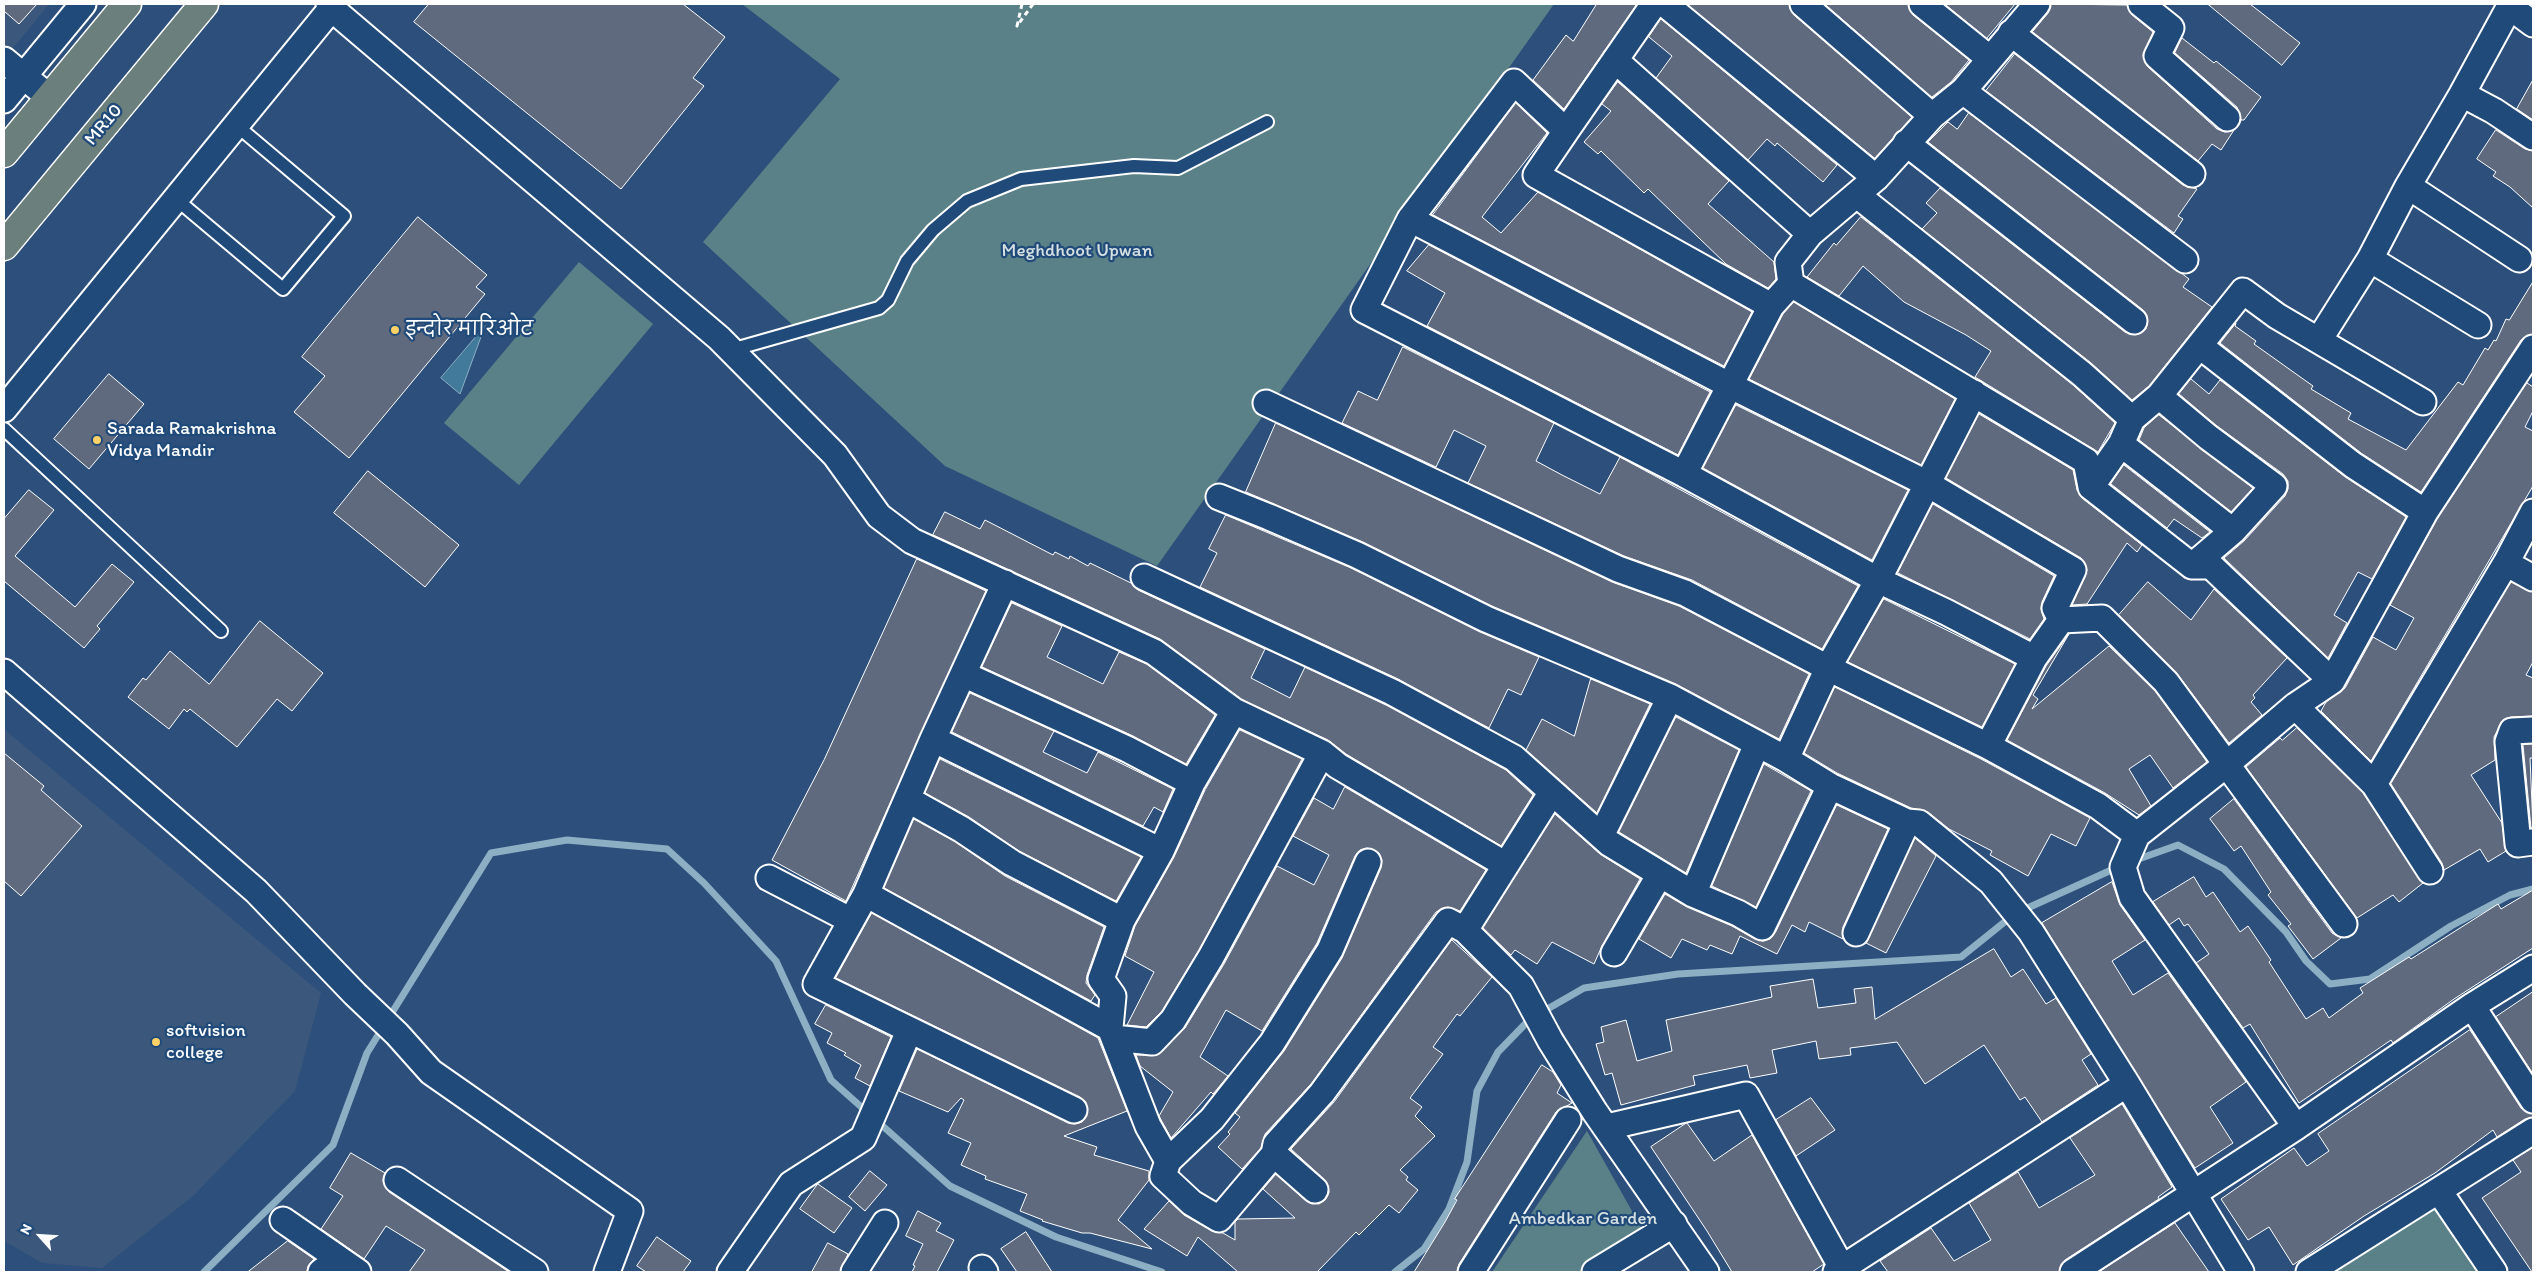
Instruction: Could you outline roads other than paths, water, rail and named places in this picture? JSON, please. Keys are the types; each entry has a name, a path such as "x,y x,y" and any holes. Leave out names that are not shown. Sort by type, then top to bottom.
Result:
{"main road":[{"path":"4,154 127,4"},
{"name":"MR10","path":"4,246 204,4"}],"street":[{"path":"4,100 83,4"},
{"path":"1654,4 1536,175 1771,306"},
{"path":"1665,4 1876,178"},
{"path":"1804,4 1932,116"},
{"path":"1922,4 1989,58"},
{"path":"1791,284 1788,262 1810,234 1876,178 1932,116 1964,91 1989,58 2036,4"},
{"path":"2141,4 2171,28 2157,56 2227,118"},
{"path":"4,409 236,125 326,5 725,344 835,455 879,516 912,541 1154,652 1234,711 1322,753 1338,766 1506,865"},
{"path":"2319,340 2370,258 2408,186 2462,94 2510,5 2533,24"},
{"path":"2010,34 2192,174"},
{"path":"4,60 50,98"},
{"path":"1615,60 1810,234"},
{"path":"1566,131 1514,82 1410,219 1364,310 1684,474 1878,580 1946,612 2034,658"},
{"path":"1964,91 2185,260"},
{"path":"2462,94 2533,137"},
{"path":"1906,143 2134,321"},
{"path":"2408,186 2519,259"},
{"path":"1857,195 2082,374 2132,419"},
{"path":"1410,219 1729,385 1926,483 2073,570 2055,608 2061,620"},
{"path":"2370,258 2478,326"},
{"path":"1684,474 1771,306 1791,284"},
{"path":"1791,284 2086,461 2091,487 2192,566 2210,566 2332,681"},
{"path":"2091,487 2121,444 2132,419 2159,396 2243,291 2277,316 2423,402"},
{"path":"2200,346 2353,465 2425,512"},
{"path":"2296,1127 2132,897 2123,867 2137,835 2227,764 2295,706 2332,681 2425,512 2533,348"},
{"path":"1786,759 1828,668 1878,580 1926,483 1974,393"},
{"path":"2159,396 2208,437 2274,486 2233,531 2192,566"},
{"path":"1266,403 1618,569 1685,593 1828,668 1988,746 2098,806 2137,835"},
{"path":"2121,444 2233,531"},
{"path":"1218,497 1357,555 1486,619 1670,697 1786,759 1830,786 1907,822 1919,823 1991,882 2031,932 2127,1084 2240,1272"},
{"path":"2374,784 2506,563 2533,512"},
{"path":"2506,563 2533,578"},
{"path":"1144,577 1392,692 1514,758 1602,834 1609,843 1693,894 1738,913 1762,927 1830,786"},
{"path":"1005,583 933,739 866,894 816,984 908,1031 1074,1110"},
{"path":"2061,620 2102,618 2166,682 2344,924"},
{"path":"1988,746 2034,658 2061,620"},
{"path":"4,672 256,891 431,1072 630,1211 607,1272"},
{"path":"963,674 1127,749 1192,783"},
{"path":"1602,834 1670,697"},
{"path":"2295,706 2374,784 2430,871"},
{"path":"1168,1160 1148,1126 1112,1033 1113,996 1101,979 1122,920 1161,850 1192,783 1234,711"},
{"path":"2533,730 2512,731 2508,742 2518,844 2533,842"},
{"path":"933,739 1161,850"},
{"path":"1693,894 1757,744"},
{"path":"866,894 1112,1033 1152,1042 1173,1020 1216,949 1322,753"},
{"path":"1465,930 1552,792"},
{"path":"907,799 961,829 1012,863 1122,920"},
{"path":"1856,933 1907,822"},
{"path":"1368,862 1330,950 1272,1043 1212,1119 1168,1160 1163,1176 1192,1203 1219,1219 1274,1154 1276,1144 1322,1093 1448,921 1465,930 1522,986 1550,1040 1595,1112 1706,1272"},
{"path":"1614,953 1660,874"},
{"path":"769,878 850,920"},
{"path":"2073,1272 2296,1127 2472,1006 2533,968"},
{"path":"2472,1006 2533,1100"},
{"path":"730,1272 791,1184 863,1138 879,1104 908,1031"},
{"path":"1607,1128 1746,1095 1846,1269 2127,1084"},
{"path":"1471,1272 1568,1120"},
{"path":"2309,1272 2533,1130"},
{"path":"1274,1154 1315,1190"},
{"path":"397,1180 535,1272"},
{"path":"2439,1191 2494,1272"},
{"path":"283,1220 340,1268"},
{"path":"854,1272 885,1223"},
{"path":"1595,1272 1674,1224"}],"lane":[{"path":"725,344 879,308 888,300 907,261 933,230 967,201 1021,179 1134,166 1178,168 1266,122"},
{"path":"176,199 282,289 344,216 236,125"},
{"path":"4,429 221,631"}],"waterway":[{"path":"204,1272 333,1145 367,1053 491,853 567,840 667,849 704,883 776,961 831,1080 950,1186 1056,1237 1162,1272"},
{"path":"2133,861 2178,845 2224,869 2286,932 2306,961 2330,984 2370,979 2451,926 2510,895 2533,889"},
{"path":"2021,911 2118,867"},
{"path":"1395,1272 1424,1249 1449,1209 1467,1162 1477,1091 1498,1052 1530,1019 1584,988 1678,974 1961,957 2012,916"}],"place":[{"name":"इन्दोर मारिओट","path":"395,330"},
{"name":"Sarada Ramakrishna Vidya Mandir","path":"97,440"},
{"name":"softvision college","path":"156,1042"}],"park label":[{"name":"Meghdhoot Upwan","path":"1077,251"},
{"name":"Ambedkar Garden","path":"1583,1219"}]}
